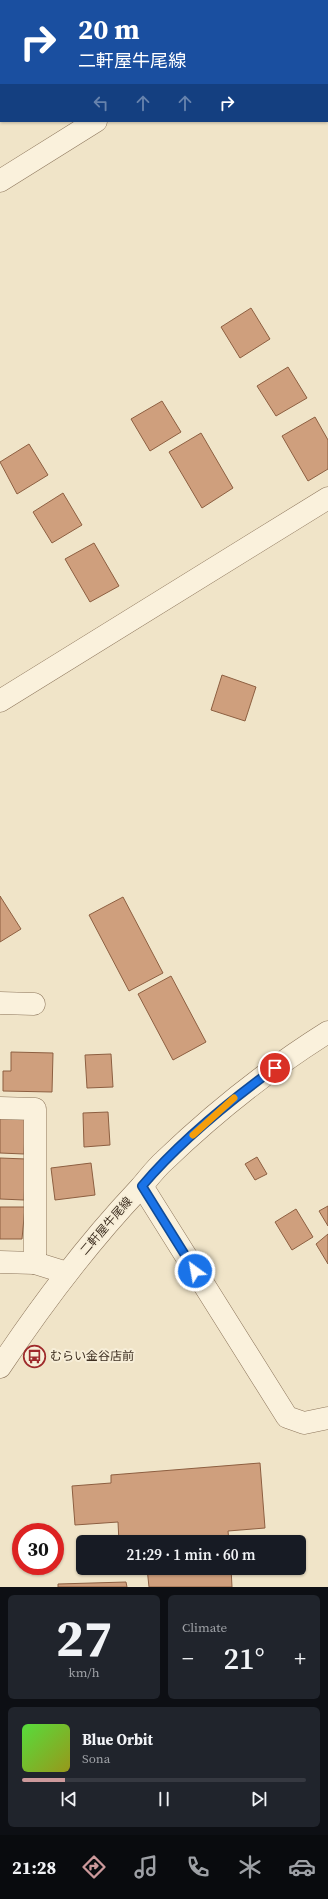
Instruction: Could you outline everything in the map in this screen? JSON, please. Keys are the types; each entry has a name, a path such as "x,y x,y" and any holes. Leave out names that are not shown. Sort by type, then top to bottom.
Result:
{"street":[{"path":"0,180 94,122"},
{"path":"0,701 328,498"},
{"path":"0,1003 34,1004"},
{"name":"二軒屋牛尾線","path":"0,1366 67,1273 103,1228 163,1161 238,1095 299,1050 328,1032"},
{"path":"0,1108 35,1110 35,1263"},
{"path":"142,1186 286,1417 304,1423 328,1418"},
{"path":"0,1262 35,1263 67,1273"}],"building":[{"path":"251,308 270,339 240,358 221,327"},
{"path":"288,367 307,398 276,416 257,386"},
{"path":"162,401 181,432 150,451 131,419"},
{"path":"315,417 328,440 328,469 308,481 282,436"},
{"path":"201,433 233,488 202,508 169,452"},
{"path":"29,444 48,475 17,494 0,462"},
{"path":"63,493 82,525 52,543 33,512"},
{"path":"94,543 119,586 90,602 65,559"},
{"path":"222,675 256,687 245,721 211,710"},
{"path":"0,896 21,929 0,942"},
{"path":"123,897 163,973 129,991 89,915"},
{"path":"171,976 206,1042 173,1060 138,994"},
{"path":"11,1052 53,1053 52,1092 3,1091 3,1071 11,1071"},
{"path":"111,1054 113,1087 87,1088 85,1055"},
{"path":"0,1112 26,1113 24,1154 0,1153"},
{"path":"108,1112 110,1145 84,1147 83,1113"},
{"path":"257,1157 267,1174 255,1180 245,1164"},
{"path":"0,1158 26,1159 24,1200 0,1199"},
{"path":"91,1163 95,1195 55,1200 51,1168"},
{"path":"328,1206 328,1226 319,1211"},
{"path":"0,1207 25,1207 22,1239 0,1239"},
{"path":"296,1209 313,1237 292,1250 275,1222"},
{"path":"328,1234 328,1264 316,1244"},
{"path":"260,1463 265,1528 228,1531 228,1535 119,1535 118,1522 75,1525 72,1486 111,1483 111,1475"},
{"path":"148,1575 231,1575 232,1587 149,1587"},
{"path":"126,1582 127,1587 58,1587 58,1584"}],"slow traffic":[{"path":"193,1135 234,1098"}],"place":[{"name":"むらい金谷店前","path":"34,1356"}],"route":[{"path":"195,1271 142,1186 163,1161 173,1152 238,1095 275,1068"}]}
